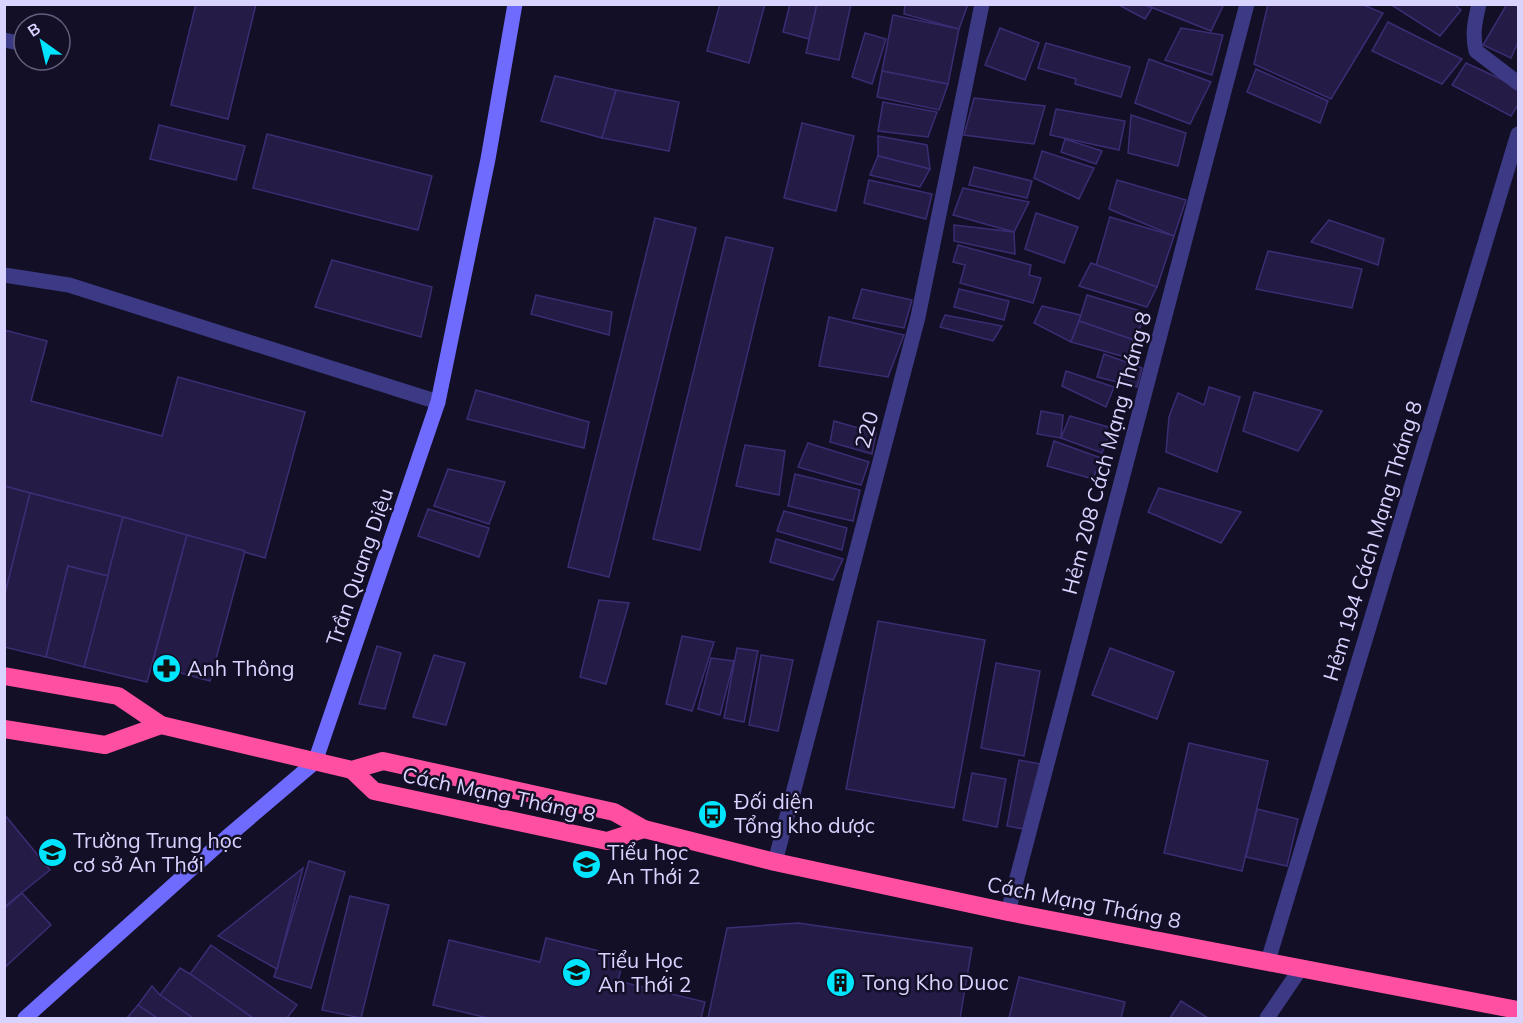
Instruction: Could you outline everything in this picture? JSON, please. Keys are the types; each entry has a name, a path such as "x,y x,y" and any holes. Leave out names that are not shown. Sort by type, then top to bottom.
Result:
{"highway":[{"name":"Cách Mạng Tháng 8","path":"4,676 118,696 161,725 315,762 352,770 383,761 614,812 644,829 775,862 1008,912 1518,1010"},
{"path":"4,729 105,745 161,725"},
{"name":"Cách Mạng Tháng 8","path":"352,770 374,791 607,841 644,829"}],"street":[{"name":"Trần Quang Diệu","path":"315,762 438,402 488,159 515,4"},
{"name":"220","path":"775,862 918,317 982,4"},
{"name":"Hẻm 208 Cách Mạng Tháng 8","path":"1008,912 1247,4"},
{"path":"1479,4 1474,23 1473,40 1476,51 1518,83"},
{"name":"Hẻm 194 Cách Mạng Tháng 8","path":"1268,962 1518,134"},
{"path":"4,275 69,285 438,402"},
{"path":"25,1018 218,845 315,762"},
{"path":"1267,1018 1301,968"}],"building":[{"path":"196,4 256,4 228,119 171,105"},
{"path":"720,4 765,4 749,63 707,51"},
{"path":"790,4 817,4 809,39 783,32"},
{"path":"817,4 851,4 839,60 806,53"},
{"path":"905,4 968,4 959,29 904,14"},
{"path":"1117,4 1143,4 1152,8 1145,19"},
{"path":"1143,4 1224,4 1211,31"},
{"path":"1268,4 1361,4 1383,13 1331,99 1254,64"},
{"path":"1390,4 1454,4 1461,10 1440,36"},
{"path":"1507,4 1518,6 1518,42 1511,58 1483,45"},
{"path":"893,15 959,29 948,84 882,71"},
{"path":"1388,22 1462,59 1442,84 1372,51"},
{"path":"1000,28 1039,43 1025,80 985,65"},
{"path":"1181,28 1223,35 1212,75 1165,60"},
{"path":"865,33 886,39 872,84 852,77"},
{"path":"1046,43 1130,67 1121,97 1075,84 1076,79 1038,68"},
{"path":"1149,59 1211,82 1190,124 1135,103"},
{"path":"1466,63 1518,87 1518,105 1511,116 1452,85"},
{"path":"1256,69 1328,101 1320,123 1247,92"},
{"path":"882,71 948,84 939,110 877,97"},
{"path":"555,76 616,90 602,138 541,121"},
{"path":"616,90 679,102 669,151 602,138"},
{"path":"974,98 1045,106 1034,144 964,135"},
{"path":"883,102 937,112 928,137 878,131"},
{"path":"1056,109 1125,121 1119,150 1050,135"},
{"path":"1131,115 1186,133 1178,166 1128,153"},
{"path":"802,123 854,136 836,211 784,198"},
{"path":"159,125 245,146 236,180 150,159"},
{"path":"267,134 432,176 418,230 253,188"},
{"path":"878,136 927,145 930,169 878,156"},
{"path":"1065,139 1102,151 1096,164 1061,152"},
{"path":"1042,151 1094,168 1079,199 1034,178"},
{"path":"878,156 930,169 920,187 870,175"},
{"path":"974,167 1032,181 1027,198 969,185"},
{"path":"869,180 932,194 926,219 864,203"},
{"path":"1117,180 1186,200 1174,236 1109,209"},
{"path":"963,188 1029,202 1014,232 953,215"},
{"path":"1036,213 1078,227 1064,263 1025,249"},
{"path":"1110,217 1174,236 1157,287 1096,265"},
{"path":"655,218 696,228 609,577 568,567"},
{"path":"1329,220 1384,239 1378,265 1311,242"},
{"path":"954,225 1014,232 1015,254 954,241"},
{"path":"726,237 773,248 700,550 653,539"},
{"path":"958,245 1031,265 1029,275 1041,278 1033,303 960,283 965,265 953,262"},
{"path":"1268,251 1362,269 1352,308 1256,289"},
{"path":"332,260 432,287 421,337 315,307"},
{"path":"1091,263 1157,287 1147,307 1079,286"},
{"path":"862,289 912,300 904,328 853,318"},
{"path":"959,289 1009,301 1004,320 954,307"},
{"path":"536,295 612,312 609,335 531,314"},
{"path":"1087,295 1147,313 1134,340 1079,321"},
{"path":"1042,306 1081,315 1071,342 1034,323"},
{"path":"945,315 1002,326 993,341 940,327"},
{"path":"829,317 904,335 888,377 819,366"},
{"path":"1079,321 1134,340 1129,358 1071,342"},
{"path":"4,330 47,341 31,401 162,436 178,377 305,412 265,558 4,486"},
{"path":"1104,354 1142,368 1137,387 1097,377"},
{"path":"1066,371 1114,387 1106,407 1062,386"},
{"path":"1209,387 1240,397 1217,472 1166,452 1169,417 1178,393 1204,405"},
{"path":"476,390 589,422 584,448 467,419"},
{"path":"1254,392 1322,411 1298,451 1243,431"},
{"path":"1041,411 1063,415 1061,438 1037,434"},
{"path":"1070,416 1112,428 1102,453 1061,438"},
{"path":"834,421 876,433 872,454 830,442"},
{"path":"1054,441 1101,458 1093,479 1047,466"},
{"path":"808,443 869,462 861,485 798,467"},
{"path":"745,445 785,451 779,495 736,486"},
{"path":"448,469 505,482 489,524 434,506"},
{"path":"795,474 860,490 853,521 788,506"},
{"path":"4,486 30,493 4,598"},
{"path":"1159,488 1241,512 1221,543 1148,512"},
{"path":"30,493 123,517 108,576 68,566 46,657 4,647 4,598"},
{"path":"428,509 489,528 479,557 418,536"},
{"path":"784,511 847,528 842,550 777,531"},
{"path":"123,517 187,535 147,682 84,667"},
{"path":"187,535 245,551 210,681 152,665"},
{"path":"776,539 843,559 833,580 770,562"},
{"path":"68,566 108,576 84,667 46,657"},
{"path":"599,600 629,603 606,684 580,677"},
{"path":"878,621 985,640 954,808 846,789"},
{"path":"682,636 714,642 692,711 666,704"},
{"path":"377,646 401,653 385,709 359,704"},
{"path":"737,648 758,651 744,722 724,718"},
{"path":"1110,648 1174,672 1157,719 1092,695"},
{"path":"434,655 465,663 446,725 413,717"},
{"path":"761,655 793,660 778,731 749,725"},
{"path":"711,658 734,661 720,715 698,709"},
{"path":"996,663 1040,671 1024,756 981,748"},
{"path":"1189,743 1268,761 1242,871 1164,853"},
{"path":"1019,760 1041,764 1029,830 1007,826"},
{"path":"972,773 1006,779 997,827 963,820"},
{"path":"1257,809 1298,819 1287,866 1246,857"},
{"path":"4,814 50,870 4,907"},
{"path":"309,861 345,872 311,988 274,977"},
{"path":"303,868 277,969 218,936"},
{"path":"22,893 51,925 4,968 4,909"},
{"path":"350,896 389,905 361,1018 322,1010"},
{"name":"Tong Kho Duoc","path":"798,923 972,948 960,1018 708,1018 727,928"},
{"path":"546,938 624,957 618,981 705,1002 701,1018 488,1018 433,1005 449,940 540,962"},
{"path":"211,945 297,1005 287,1018 253,1018 190,974"},
{"path":"180,968 253,1018 193,1018 160,995"},
{"path":"1019,977 1125,1002 1121,1018 1009,1018"},
{"path":"152,986 160,995 193,1018 157,1018 138,1005"},
{"path":"1181,1001 1208,1018 1170,1018"},
{"path":"138,1005 157,1018 127,1018"}],"place":[{"name":"Anh Thông","path":"166,669"},
{"name":"Đối diện Tổng kho dược","path":"713,814"},
{"name":"Trường Trung học cơ sở An Thới","path":"52,853"},
{"name":"Tiểu học An Thới 2","path":"586,865"},
{"name":"Tiểu Học An Thới 2","path":"577,973"},
{"name":"Tong Kho Duoc","path":"841,983"}]}
